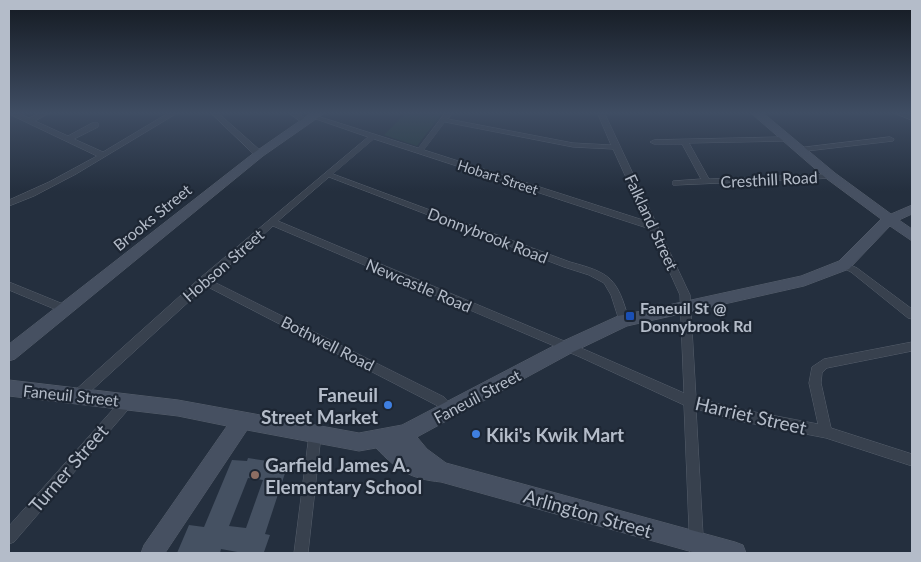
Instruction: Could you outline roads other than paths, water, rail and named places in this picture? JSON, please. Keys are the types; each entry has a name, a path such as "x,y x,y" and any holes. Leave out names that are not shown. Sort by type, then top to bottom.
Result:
{"street":[{"path":"69,138 102,155"},
{"path":"9,203 32,194 131,138"},
{"path":"242,138 259,154"},
{"name":"Brooks Street","path":"9,354 259,154 282,138"},
{"name":"Hobson Street","path":"76,397 272,222 370,138"},
{"name":"Hobart Street","path":"380,138 654,227"},
{"path":"419,151 429,138"},
{"path":"538,138 573,145 616,148"},
{"name":"Falkland Street","path":"612,138 684,292 687,306 697,548"},
{"path":"654,142 786,139 888,220 912,236"},
{"path":"798,150 890,139"},
{"name":"Cresthill Road","path":"684,142 707,182"},
{"name":"Donnybrook Road","path":"327,174 567,265 603,276 611,282 624,320"},
{"name":"Cresthill Road","path":"676,183 831,176"},
{"name":"Faneuil Street","path":"9,388 76,397 128,401 243,419 315,435 359,442 380,439 405,434 624,320 804,281 844,265 888,220 912,209"},
{"name":"Newcastle Road","path":"272,222 567,348"},
{"path":"844,265 854,270 912,315"},
{"name":"Bothwell Road","path":"204,282 431,396 450,410"},
{"path":"9,286 64,309"},
{"path":"826,432 815,384 816,371 824,364 912,346"},
{"name":"Harriet Street","path":"567,348 691,402 739,416 826,432 912,460"},
{"name":"Turner Street","path":"9,537 128,401"},
{"path":"152,553 243,419"},
{"name":"Arlington Street","path":"405,434 418,456 441,472"},
{"path":"301,553 315,435"},
{"name":"Arlington Street","path":"380,439 406,464 418,471 441,472 697,548 735,553"}],"place":[{"name":"Faneuil St @ Donnybrook Rd","path":"630,316"},
{"name":"Faneuil Street Market","path":"388,405"},
{"name":"Kiki's Kwik Mart","path":"476,434"},
{"name":"Garfield James A. Elementary School","path":"255,475"}]}
